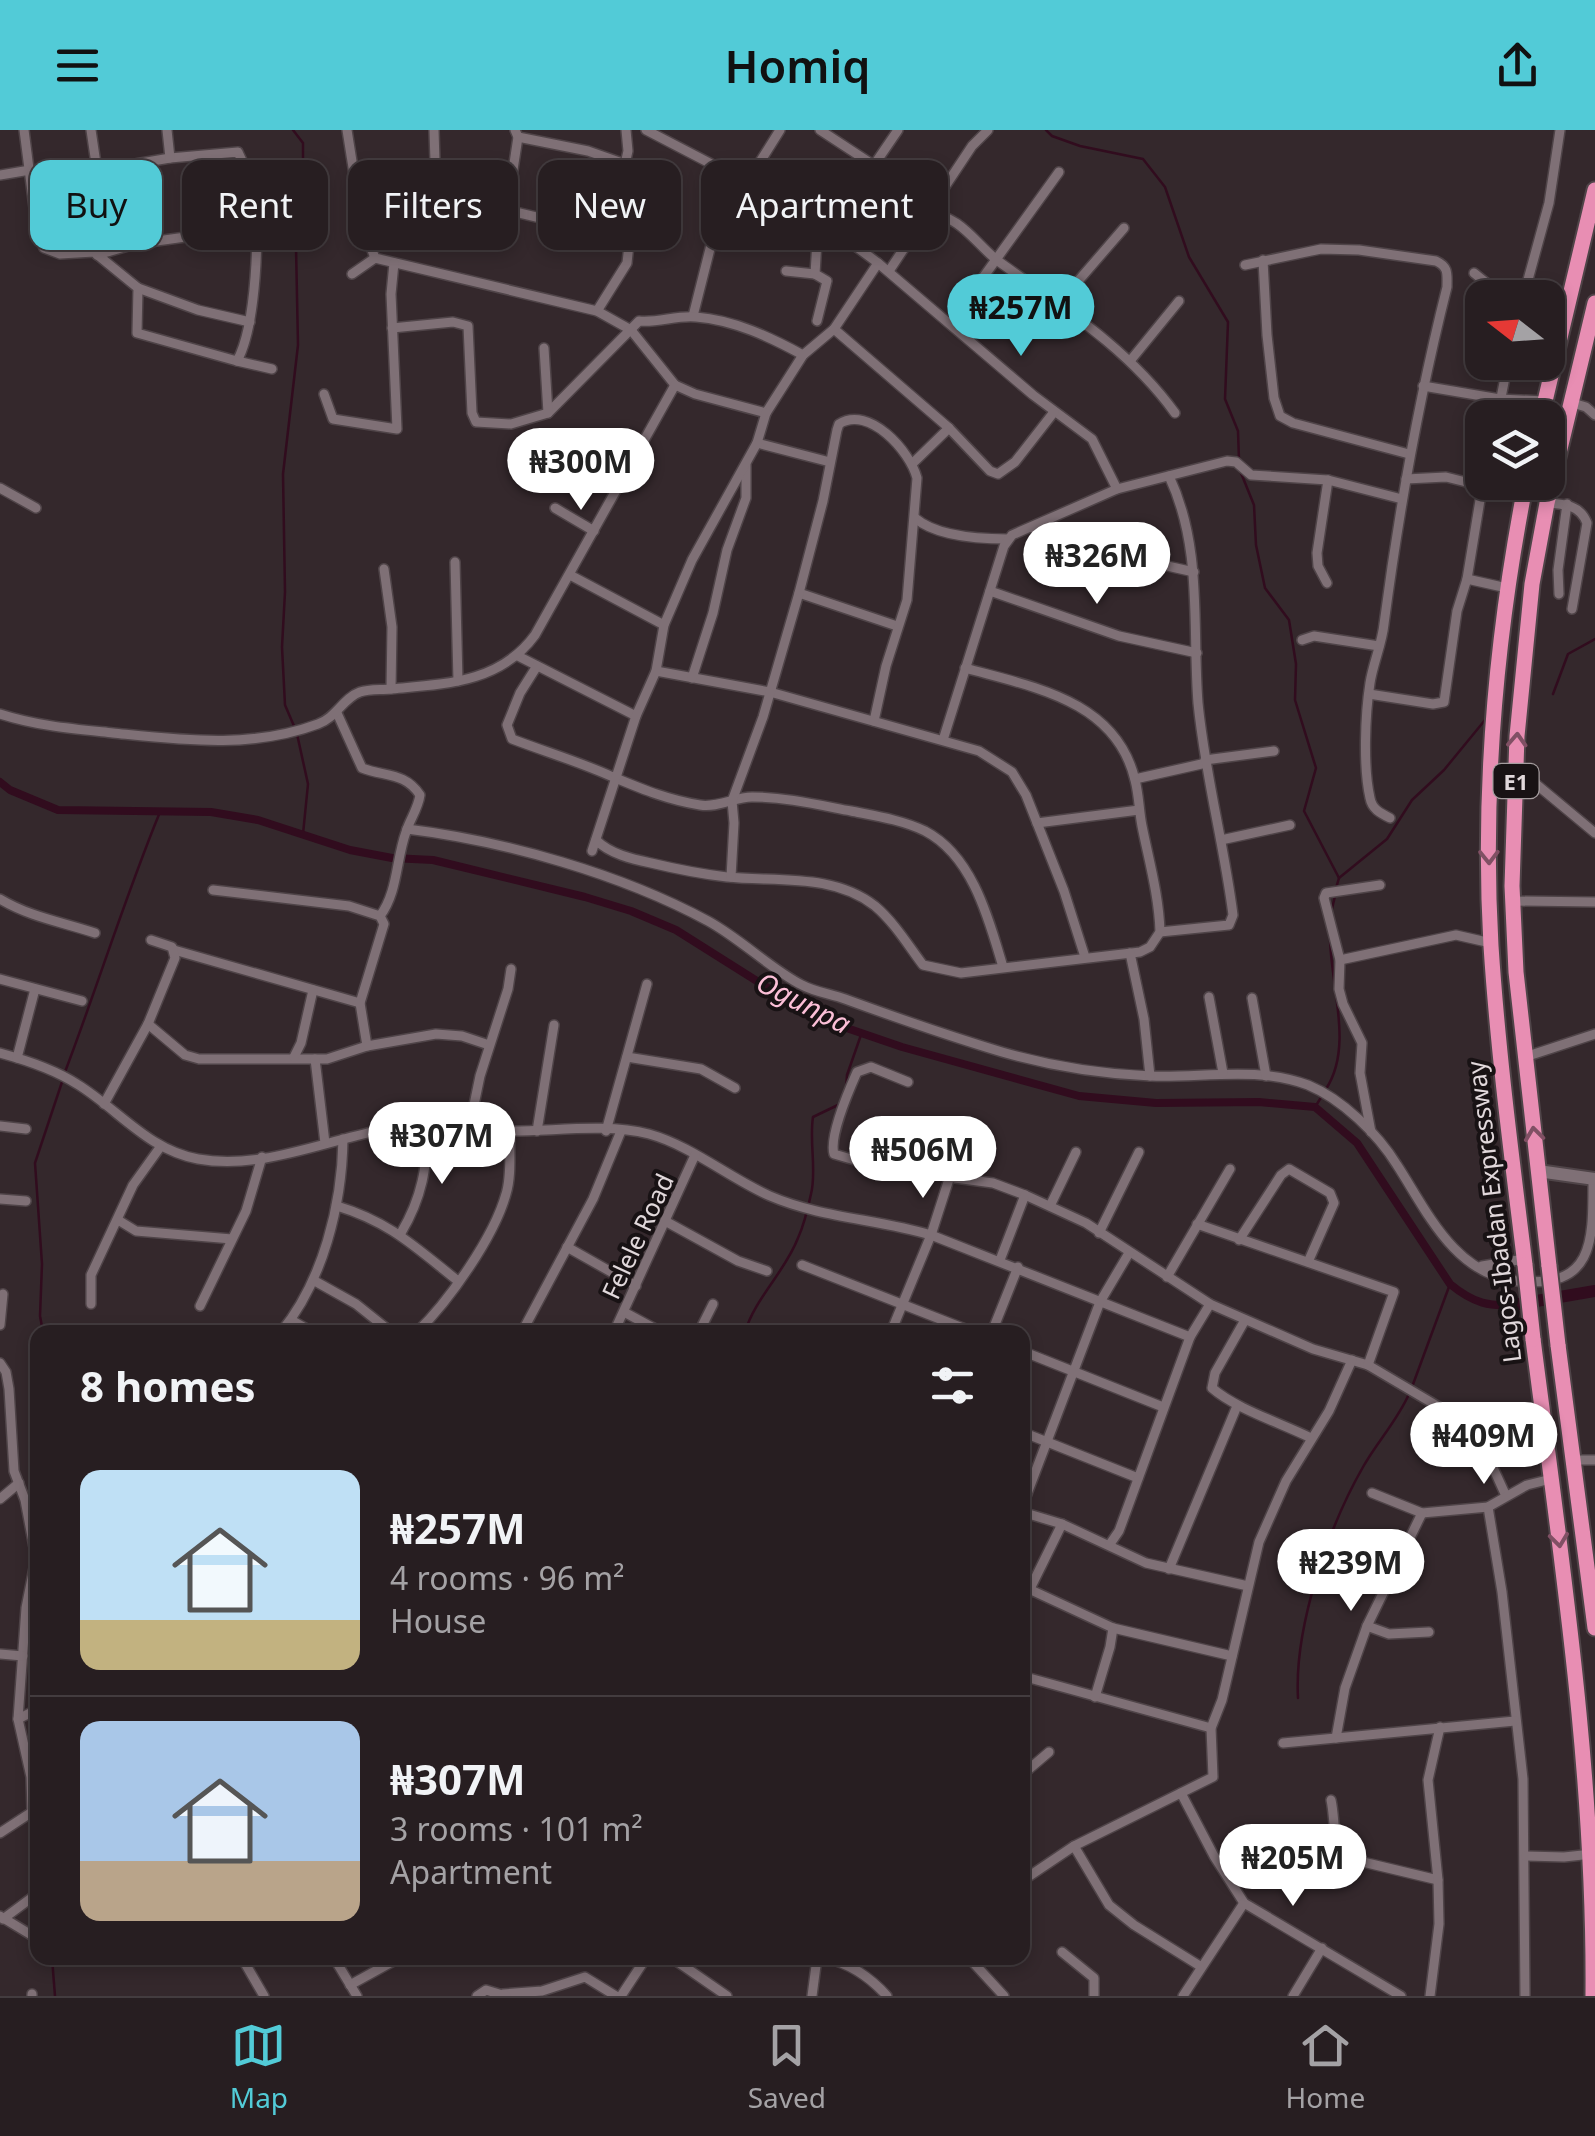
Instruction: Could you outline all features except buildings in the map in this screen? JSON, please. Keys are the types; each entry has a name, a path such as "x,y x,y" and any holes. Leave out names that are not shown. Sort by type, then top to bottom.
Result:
{"highway":[{"path":"1545,400 1558,322 1595,190"},
{"name":"Lagos-Ibadan Expressway","path":"1595,303 1592,328 1569,402 1546,503 1522,666 1512,886 1525,1057 1595,1628"},
{"name":"Lagos-Ibadan Expressway","path":"1523,500 1507,588 1493,720 1491,943 1498,1039 1533,1339 1583,1726 1592,1854 1593,1996"}],"street":[{"path":"0,175 30,170 24,130"},
{"path":"92,130 94,160"},
{"path":"167,130 170,158"},
{"path":"347,130 353,160"},
{"path":"434,130 435,160"},
{"path":"626,130 626,160"},
{"path":"646,130 707,160"},
{"path":"761,160 780,130"},
{"path":"820,130 867,160"},
{"path":"880,160 898,130"},
{"path":"948,184 972,146 988,130"},
{"path":"1528,280 1548,203 1560,130"},
{"path":"513,160 516,133 614,160"},
{"path":"158,160 238,152 242,160"},
{"path":"951,322 1059,172"},
{"path":"948,217 1130,360 1175,413"},
{"path":"1060,302 1124,228"},
{"path":"1245,265 1321,249 1378,252 1444,265 1447,287 1409,454 1369,694 1366,742 1370,800 1376,811 1390,818"},
{"path":"49,250 60,254 88,251 138,288 198,310 250,322"},
{"path":"98,255 108,250"},
{"path":"108,264 110,250"},
{"path":"237,361 250,322 256,250"},
{"path":"372,250 375,258"},
{"path":"597,312 607,291 623,272 626,250"},
{"path":"694,316 710,250"},
{"path":"815,274 816,250"},
{"path":"862,250 1096,444 1116,489"},
{"path":"889,271 904,250"},
{"path":"352,274 375,258 597,312 632,330 675,384 695,394 766,414"},
{"path":"1263,260 1267,335 1274,398 1280,416 1409,454"},
{"path":"592,851 636,716 656,671 664,625 692,560 757,442 766,414 803,354 834,329 878,262"},
{"path":"324,394 332,419 397,429 392,328 394,263"},
{"path":"786,270 815,274 827,281 818,321"},
{"path":"1474,273 1483,280"},
{"path":"138,288 138,333 272,369"},
{"path":"1130,360 1180,301"},
{"path":"392,328 453,322 468,326 472,413 478,424 511,424 548,414 639,321 694,316 749,330 803,354"},
{"path":"834,329 949,428 990,472 998,474 1015,462 1054,412"},
{"path":"544,348 548,414"},
{"path":"1500,399 1504,380"},
{"path":"0,714 70,729 234,742 316,725 337,713 359,692 458,681 492,673 518,656 535,635 675,384"},
{"path":"1423,386 1504,400"},
{"path":"1569,402 1586,407 1595,416"},
{"path":"731,877 732,802 799,593 839,424 850,419 861,420 892,437 913,463 916,478 907,600 874,722"},
{"path":"913,463 949,428"},
{"path":"757,442 830,462"},
{"path":"692,678 713,613 727,550 746,498 748,458"},
{"path":"915,518 950,533 1008,538 1116,489 1227,461 1236,462 1251,475 1328,480 1402,499"},
{"path":"1160,932 1233,922 1198,700 1194,572 1182,510 1168,476"},
{"path":"1406,479 1446,477 1465,481"},
{"path":"1327,584 1317,562 1328,480"},
{"path":"0,488 36,508"},
{"path":"1369,694 1433,704 1444,702 1456,611 1467,579 1480,500"},
{"path":"1546,503 1567,504 1583,513 1587,523 1572,609"},
{"path":"1567,504 1559,588 1577,576"},
{"path":"556,508 594,532"},
{"path":"1032,528 1194,572"},
{"path":"943,740 1008,538"},
{"path":"456,562 458,681"},
{"path":"384,569 392,627 391,689"},
{"path":"570,575 664,625"},
{"path":"1467,579 1507,588"},
{"path":"990,591 1118,636 1197,652"},
{"path":"799,593 897,626"},
{"path":"1302,640 1314,636 1379,646"},
{"path":"518,656 636,716"},
{"path":"537,666 514,706 508,733 512,739 650,794 702,806 751,797 823,806 924,830 964,869 990,925 1003,967"},
{"path":"596,840 637,860 731,877 779,878 844,890 873,904 923,966 961,973 1130,953 1150,947 1160,932 1135,779 1118,739 1106,724 1063,697 965,668"},
{"path":"656,671 770,692 979,750 1012,772 1038,823 1085,957"},
{"path":"337,713 362,768 399,776 417,789 419,805 406,831 392,889 380,916"},
{"path":"1135,779 1274,751"},
{"path":"1516,780 1536,784 1595,833"},
{"path":"1038,823 1139,810"},
{"path":"1221,840 1290,825"},
{"path":"406,831 558,860 624,883 708,921 800,984 880,1014 1049,1065 1150,1076 1266,1076 1308,1085 1342,1106 1396,1162 1450,1246 1462,1258 1512,1280 1538,1282 1571,1273 1590,1253 1594,1179 1538,1172"},
{"path":"1368,1131 1360,1073 1362,1043 1339,989 1340,960 1325,895 1380,884"},
{"path":"213,890 349,906 380,916 384,924 360,1003 367,1046"},
{"path":"1514,901 1595,902"},
{"path":"1,903 34,917 65,922 95,933"},
{"path":"1340,960 1456,935 1491,943"},
{"path":"152,940 174,950 360,1003"},
{"path":"104,1104 148,1024 175,958 174,950"},
{"path":"1130,953 1144,1019 1150,1076"},
{"path":"469,1128 510,969"},
{"path":"0,979 82,1001"},
{"path":"606,1131 647,984"},
{"path":"17,1058 34,990"},
{"path":"294,1057 313,990"},
{"path":"1210,997 1223,1073"},
{"path":"1252,998 1266,1076"},
{"path":"148,1024 192,1058 328,1059 367,1046 436,1034 489,1044"},
{"path":"537,1131 554,1025"},
{"path":"1525,1057 1595,1034"},
{"path":"0,1054 70,1079 161,1146 194,1159 262,1157 429,1125 510,1131 646,1133 770,1196 807,1208 896,1224 932,1235 1190,1337"},
{"path":"628,1057 700,1069 735,1088"},
{"path":"315,1059 325,1143"},
{"path":"908,1082 879,1069 862,1068 857,1072 836,1127 832,1150 839,1157 892,1161 993,1182 1025,1194 1076,1217 1210,1304 1314,1349 1368,1365 1483,1433 1545,1435"},
{"path":"401,1233 417,1206 429,1125"},
{"path":"0,1126 26,1129"},
{"path":"423,1325 458,1281 505,1198 510,1131"},
{"path":"526,1325 593,1199 621,1131"},
{"path":"287,1325 312,1280 337,1206 342,1140"},
{"path":"91,1304 91,1275 144,1166 161,1146"},
{"path":"1050,1206 1076,1152"},
{"path":"1099,1233 1139,1152"},
{"name":"Felele Road","path":"618,1325 695,1155"},
{"path":"200,1306 250,1200 262,1157"},
{"path":"1167,1277 1230,1169"},
{"path":"1239,1240 1281,1175 1289,1169 1330,1193 1334,1203 1308,1262"},
{"path":"894,1325 932,1235 950,1176"},
{"path":"1000,1260 1025,1194"},
{"path":"0,1198 26,1201"},
{"path":"337,1206 374,1218 401,1233 458,1281"},
{"path":"118,1220 136,1230 232,1240"},
{"path":"665,1220 738,1261 767,1271"},
{"path":"1196,1224 1394,1292 1368,1365"},
{"path":"566,1246 636,1286"},
{"path":"1030,1489 1100,1302 1129,1253"},
{"path":"1476,1265 1524,1262"},
{"path":"802,1265 955,1325"},
{"path":"995,1325 1018,1267"},
{"path":"312,1280 356,1304 382,1325"},
{"path":"0,1325 3,1294"},
{"path":"702,1325 713,1304"},
{"path":"1110,1544 1190,1337 1210,1304"},
{"path":"624,1312 647,1325"},
{"path":"291,1320 300,1325"},
{"path":"1245,1320 1211,1382 1212,1388 1238,1406 1311,1438"},
{"path":"1030,1354 1163,1407"},
{"path":"1030,1876 1074,1846 1212,1777 1211,1728 1222,1700 1260,1542 1278,1496 1329,1410 1352,1360"},
{"path":"0,1363 9,1389 11,1456 30,1521"},
{"path":"1169,1569 1238,1406"},
{"path":"1483,1433 1486,1453 1506,1496"},
{"path":"1030,1435 1138,1478"},
{"path":"1574,1460 1595,1460"},
{"path":"1372,1493 1422,1513 1488,1507 1527,1485 1551,1479"},
{"path":"0,1499 20,1483"},
{"path":"1488,1507 1502,1592 1523,1779 1524,1996"},
{"path":"1030,1513 1110,1544 1129,1556 1248,1586"},
{"path":"1336,1738 1345,1688 1367,1626 1422,1513"},
{"path":"1062,1524 1030,1590 1113,1628 1232,1656"},
{"path":"30,1588 18,1719 30,1772"},
{"path":"1367,1626 1389,1634 1429,1632"},
{"path":"1095,1697 1113,1628"},
{"path":"0,1654 23,1656"},
{"path":"1030,1678 1211,1728"},
{"path":"18,1719 30,1713"},
{"path":"1283,1743 1514,1720"},
{"path":"1430,1996 1439,1924 1428,1780 1440,1727"},
{"path":"1030,1768 1049,1752"},
{"path":"1180,1793 1244,1903 1401,1996"},
{"path":"1331,1800 1337,1823 1336,1848 1342,1857 1438,1880"},
{"path":"0,1833 30,1813"},
{"path":"1074,1846 1110,1905 1134,1925 1200,1966"},
{"path":"1526,1856 1564,1858 1592,1854"},
{"path":"30,1899 2,1918 30,1934"},
{"path":"1183,1996 1244,1903"},
{"path":"1292,1996 1322,1948"},
{"path":"1062,1952 1094,1978 1094,1996"},
{"path":"246,1965 264,1996"},
{"path":"338,1965 357,1996"},
{"path":"350,1985 386,1965"},
{"path":"478,1996 486,1990 504,1995 542,1991 585,1977 618,1996 641,1965"},
{"path":"682,1965 727,1996"},
{"path":"812,1996 817,1965"},
{"path":"846,1965 872,1980 886,1996"},
{"path":"975,1965 1004,1996"}],"waterway":[{"path":"293,130 303,143 303,191 296,247 298,345 283,474 282,647 285,705 294,726"},
{"path":"1046,130 1080,146 1143,159 1165,187 1189,257 1228,322 1225,399 1238,431 1239,460"},
{"path":"1239,468 1254,505 1256,545 1265,588 1289,620 1296,664 1295,700 1316,768 1304,811 1339,878 1336,888"},
{"path":"1553,694 1568,654 1595,639"},
{"path":"1339,878 1387,839 1412,800 1444,770 1485,720"},
{"path":"297,734 308,784 303,834"},
{"name":"Ogunpa","path":"0,782 58,810 211,812 258,820 350,850 433,860 585,897 676,930 798,1007 832,1023 902,1047 1079,1096 1156,1103 1259,1102 1315,1107 1357,1143 1450,1284 1482,1303 1519,1304"},
{"path":"65,1072 160,812"},
{"path":"1331,913 1335,896"},
{"path":"1326,1089 1334,1072 1340,1035 1330,936"},
{"path":"846,1088 862,1032"},
{"path":"42,1325 35,1163 63,1079"},
{"path":"1315,1107 1322,1096"},
{"path":"748,1325 804,1222 813,1185 813,1117 840,1104"},
{"path":"1412,1387 1450,1284"},
{"name":"Ogunpa","path":"1519,1304 1595,1291"},
{"path":"1298,1698 1302,1641 1326,1548 1363,1467 1409,1394"},
{"path":"53,1965 55,1996"}]}
